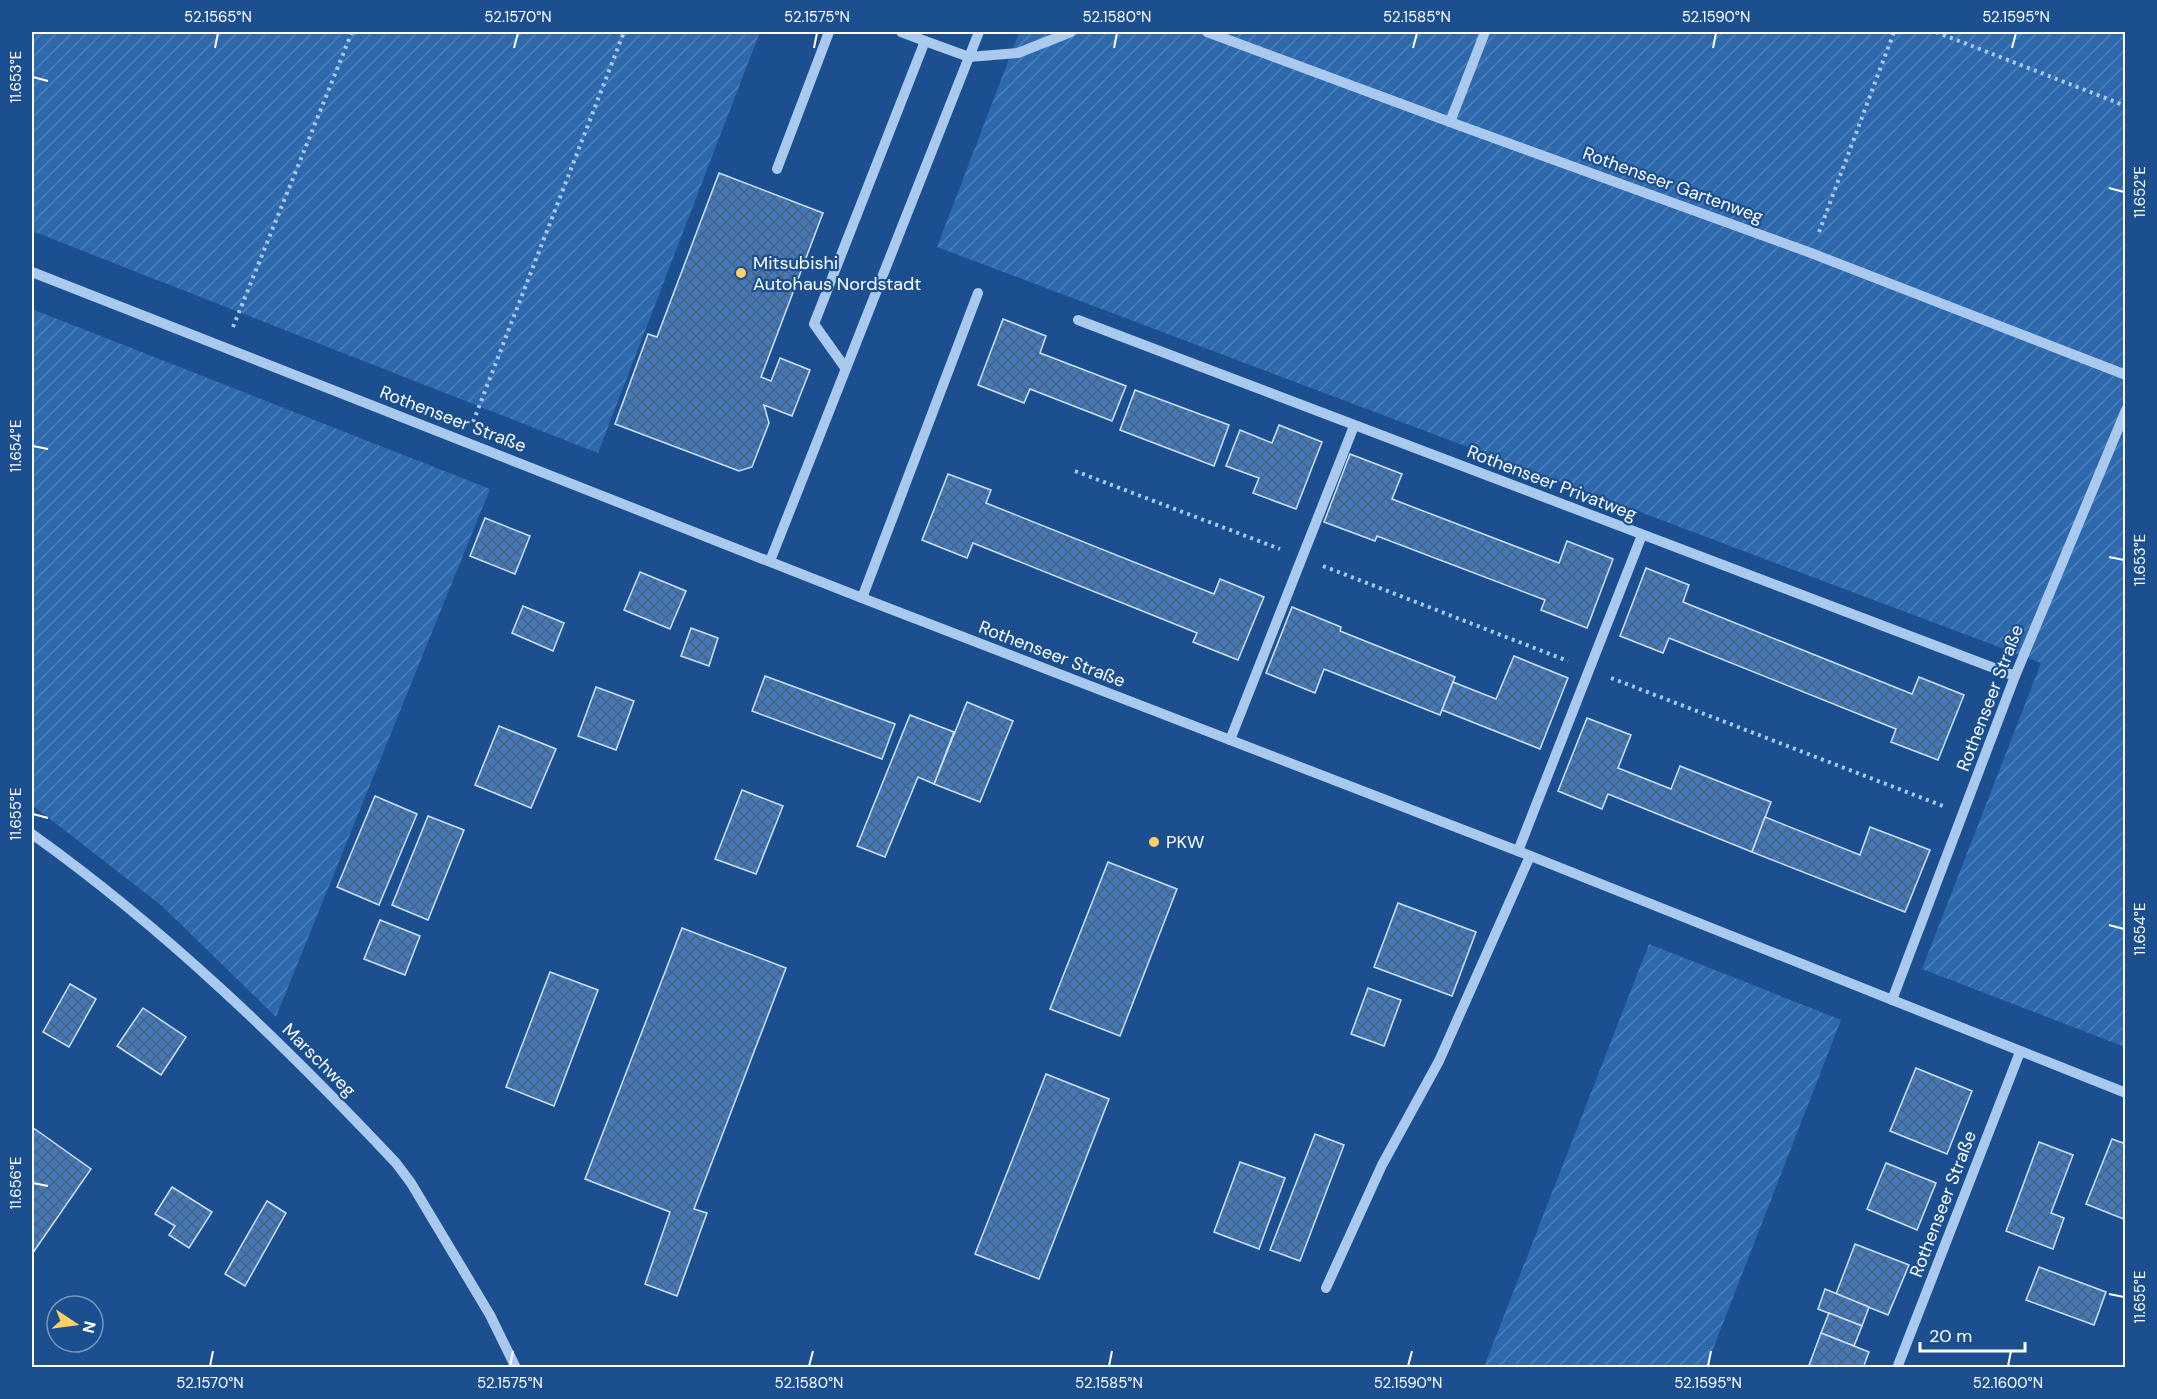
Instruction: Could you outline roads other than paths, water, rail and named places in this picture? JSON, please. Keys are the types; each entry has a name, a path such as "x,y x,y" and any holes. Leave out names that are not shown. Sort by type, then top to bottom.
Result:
{"street":[{"path":"777,169 829,32"},
{"path":"901,32 969,57 1018,53 1071,32"},
{"path":"770,561 979,32"},
{"name":"Rothenseer Gartenweg","path":"1207,32 1811,253 2126,375"},
{"path":"1450,122 1485,32"},
{"path":"846,369 814,324 925,41"},
{"name":"Rothenseer Straße","path":"32,272 862,598 1518,850 2126,1093"},
{"path":"862,598 978,293"},
{"name":"Rothenseer Privatweg","path":"1078,320 2015,676"},
{"name":"Rothenseer Straße","path":"1892,1000 2015,676 2126,410"},
{"path":"1230,740 1354,426"},
{"path":"1518,850 1642,535"},
{"name":"Marschweg","path":"32,834 180,951 279,1043 396,1163 411,1183 490,1315 516,1368"},
{"path":"1326,1288 1382,1165 1439,1061 1530,856"},
{"name":"Rothenseer Straße","path":"1897,1368 2020,1052"}],"place":[{"name":"Mitsubishi Autohaus Nordstadt","path":"741,273"},
{"name":"PKW","path":"1154,842"}]}
